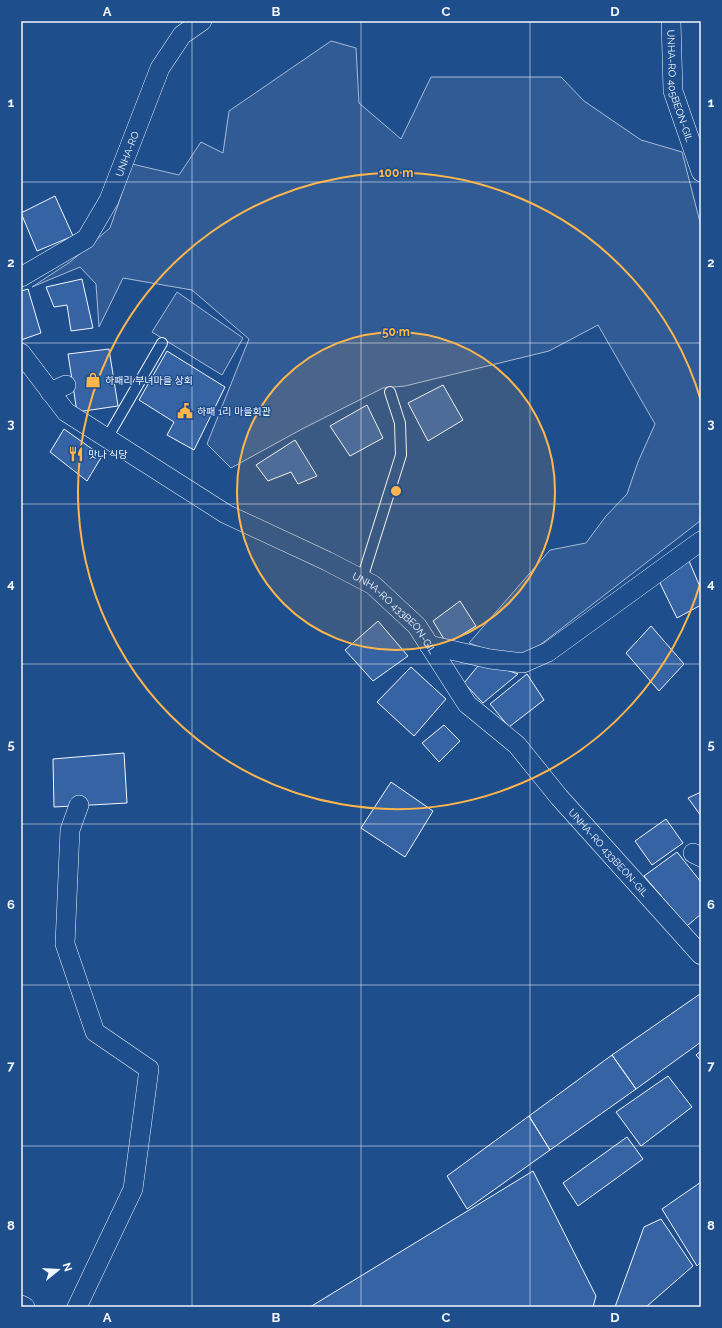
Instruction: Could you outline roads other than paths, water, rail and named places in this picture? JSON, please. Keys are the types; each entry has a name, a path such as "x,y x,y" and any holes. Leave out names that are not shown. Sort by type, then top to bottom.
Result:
{"street":[{"name":"UNHA-RO 405BEON-GIL","path":"671,21 673,91 701,172"},
{"name":"UNHA-RO","path":"27,274 86,239 109,200 160,68 182,35 200,22"},
{"name":"UNHA-RO 433BEON-GIL","path":"21,353 58,388 66,412 226,514 373,585 417,626 467,704 517,745 559,797 701,955"},
{"path":"429,645 490,659 523,663 548,652 701,541"},
{"path":"77,1307 133,1189 149,1069 95,1032 65,944 70,830 79,805"},
{"path":"21,1304 25,1307"}],"lane":[{"path":"108,438 162,344"},
{"path":"362,579 401,455 400,423 390,392"}],"place":[{"name":"하패리 부녀마을 상회","path":"93,380"},
{"name":"하패 1리 마을회관","path":"185,411"},
{"name":"맛나 식당","path":"76,454"}]}
